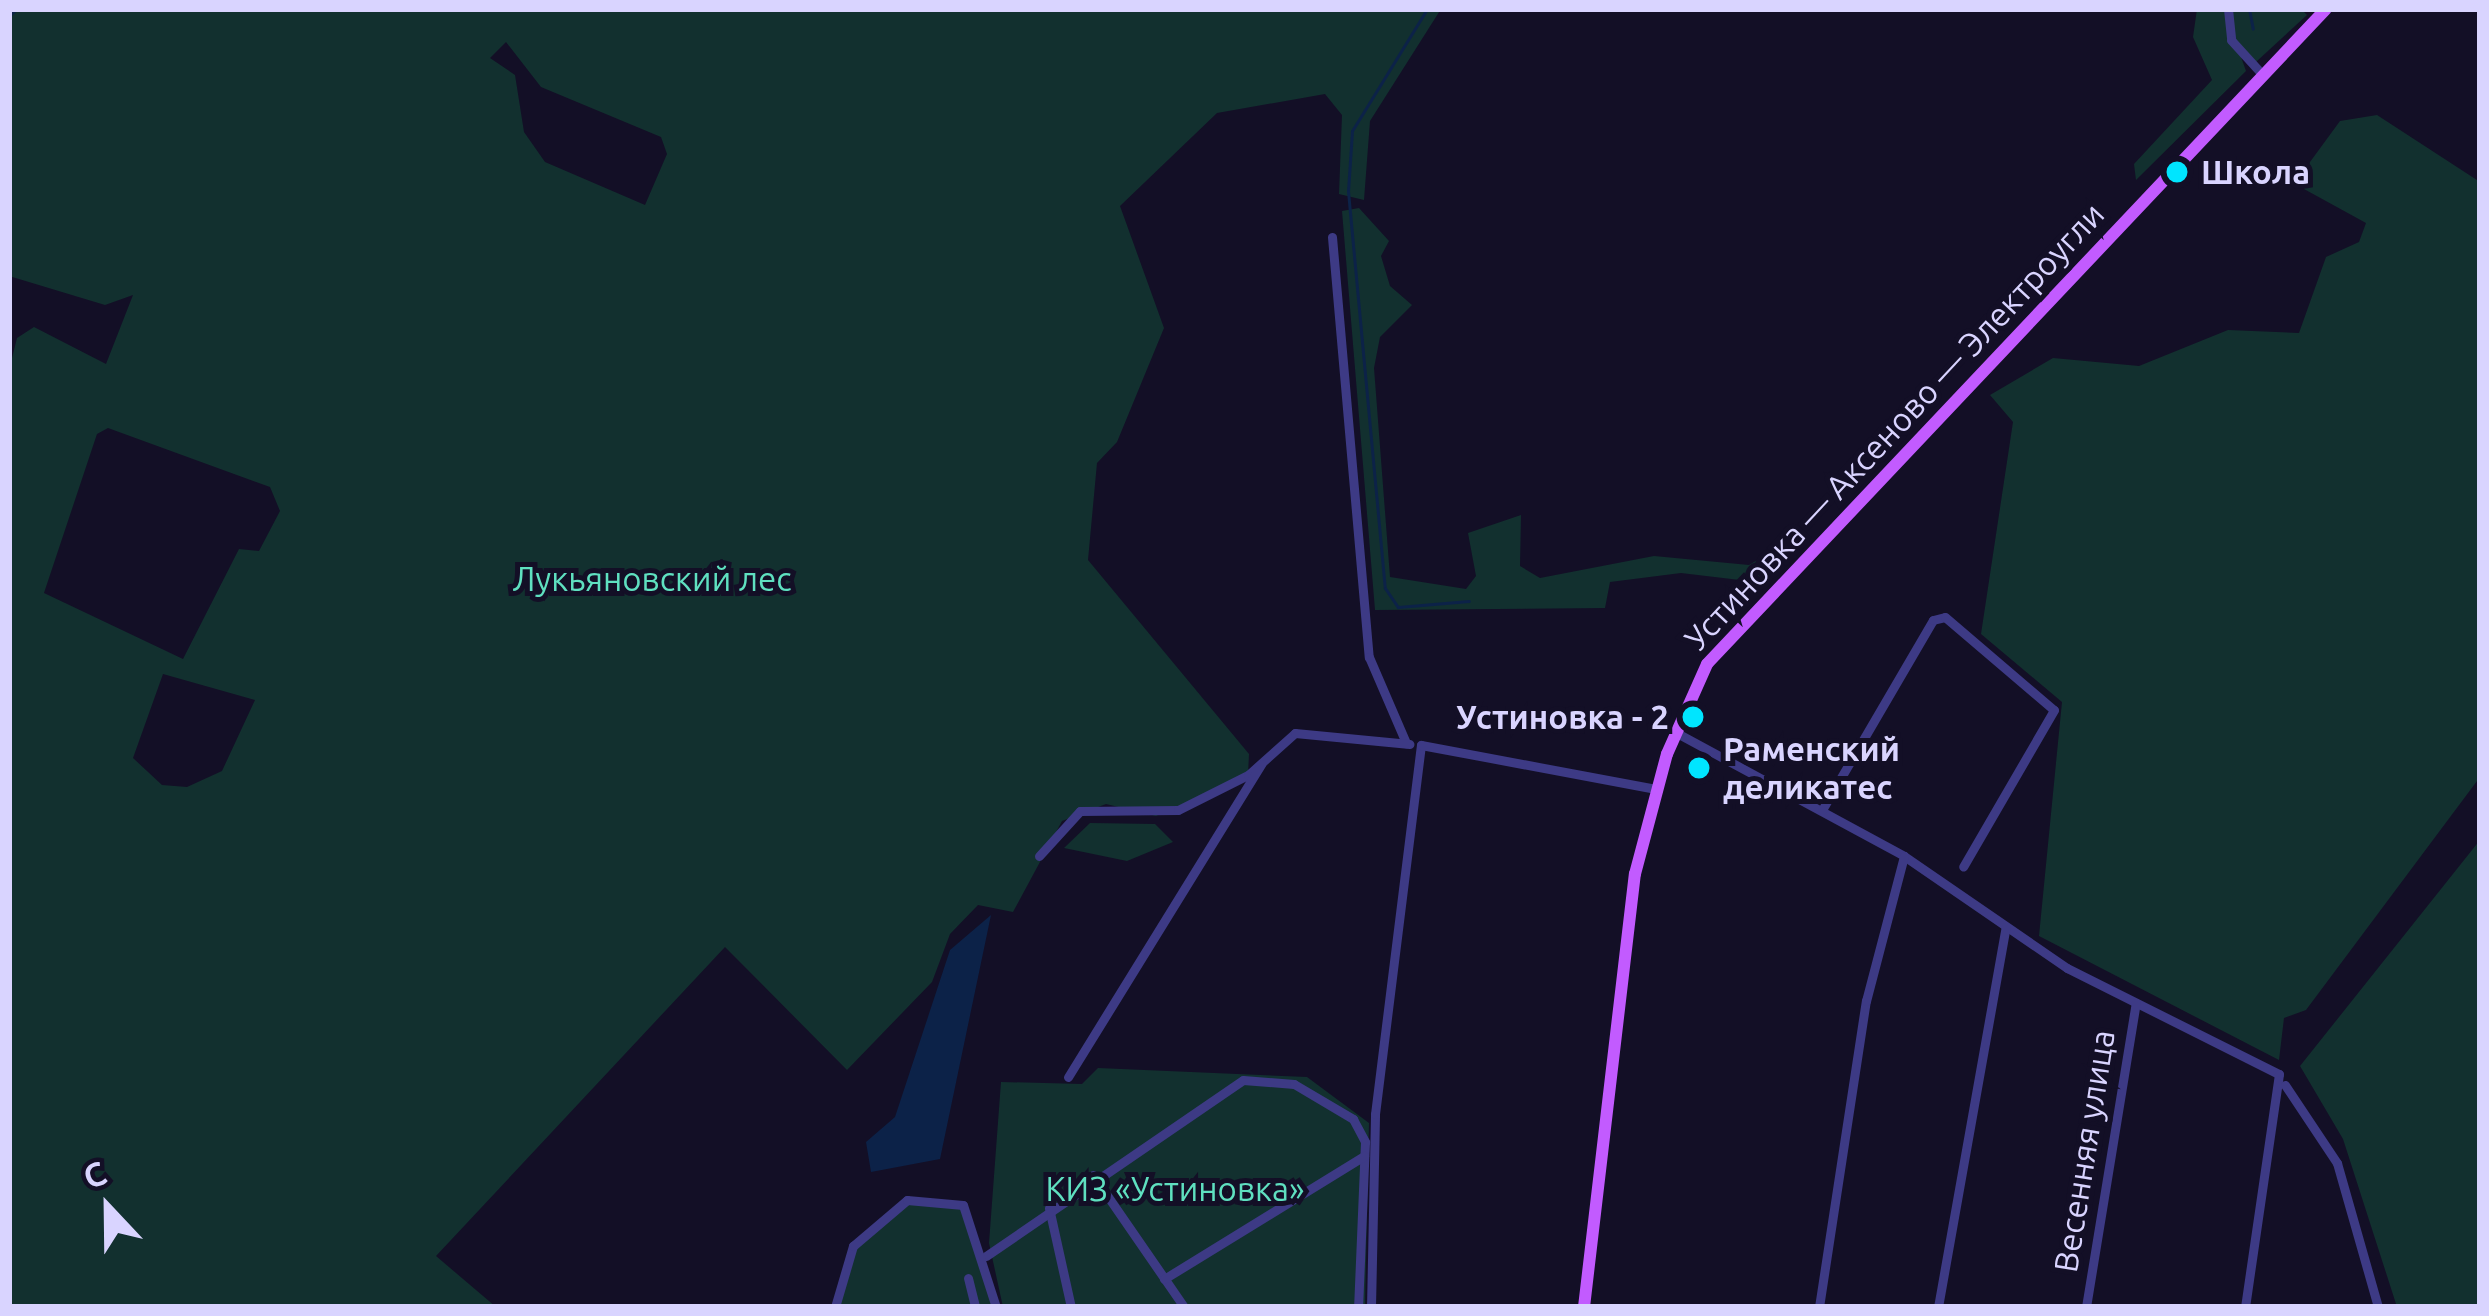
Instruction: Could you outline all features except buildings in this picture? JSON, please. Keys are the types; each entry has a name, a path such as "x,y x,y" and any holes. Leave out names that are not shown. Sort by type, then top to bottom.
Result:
{"main road":[{"name":"Устиновка — Аксеново — Электроугли","path":"1585,1307 1622,951 1656,789 1676,732 1726,641 2326,9"}],"street":[{"path":"2228,9 2231,40 2261,73"},
{"path":"1332,237 1370,657 1406,743"},
{"path":"1822,810 1933,620 1945,617 2054,710 1963,867"},
{"path":"1676,732 1904,856 2006,927 2284,1084 2336,1163 2378,1307"},
{"path":"1068,1077 1261,764 1295,733 1420,745 1656,789"},
{"path":"1371,1307 1375,1114 1420,745"},
{"path":"1039,856 1080,811 1156,816 1261,764"},
{"path":"1819,1307 1866,1001 1904,856"},
{"path":"1938,1307 2006,927"},
{"name":"Весенняя улица","path":"2086,1307 2136,1003"},
{"path":"986,1256 1093,1175 1243,1080 1314,1089 1353,1119 1364,1156 1358,1307"},
{"path":"2246,1307 2284,1084"},
{"path":"1164,1279 1364,1156"},
{"path":"1093,1175 1184,1307"},
{"path":"836,1307 853,1246 907,1200 963,1205 986,1256 996,1307"},
{"path":"1049,1208 1071,1307"},
{"path":"968,1278 975,1307"}],"green space":[{"name":"Лукьяновский лес","path":"9,9 1441,9 1370,121 1364,200 1339,194 1342,115 1325,94 1217,113 1120,206 1164,328 1117,442 1097,463 1088,560 1249,754 1248,775 1156,816 1106,804 1062,821 1013,912 978,905 950,934 932,982 847,1070 725,947 436,1256 496,1307 9,1307 9,370 17,338 34,327 106,364 133,295 105,305 9,276","holes":["506,42 541,87 661,137 667,154 645,205 545,162 524,132 515,75 490,58","108,428 270,487 280,511 259,551 239,549 183,659 44,593 97,434","163,674 255,700 222,771 187,787 162,785 133,758"]},
{"path":"2197,9 2224,9 2246,71 2136,180 2134,164 2212,80 2193,37"},
{"path":"2231,9 2301,9 2307,15 2256,62 2234,38"},
{"path":"2377,115 2480,182 2480,777 2306,1010 2284,1018 2279,1060 2039,936 2062,702 1981,634 2013,422 1990,395 2053,358 2139,366 2228,330 2299,333 2326,257 2359,242 2366,223 2304,189 2310,162 2340,121"},
{"path":"1359,208 1389,241 1381,256 1390,286 1412,305 1380,337 1374,368 1390,577 1466,589 1476,576 1468,533 1521,515 1520,566 1540,578 1654,556 1749,565 1784,544 1796,556 1765,583 1681,573 1610,582 1605,608 1375,610 1342,211"},
{"path":"1090,823 1155,824 1173,842 1127,861 1064,848"},
{"path":"2480,840 2480,1307 2397,1307 2343,1139 2300,1066"},
{"name":"КИЗ «Устиновка»","path":"1098,1068 1307,1077 1369,1123 1365,1307 1003,1307 989,1243 1001,1082 1082,1084"},
{"path":"907,1200 963,1205 996,1307 836,1307 853,1246"}],"water":[{"path":"991,915 940,1159 871,1172 866,1142 895,1117 950,950"}],"waterway":[{"path":"9,16 16,9"},
{"path":"1427,9 1352,131 1348,191 1385,588 1398,607 1469,601"},
{"path":"2249,9 2253,29"}],"place":[{"name":"Школа","path":"2177,172"},
{"name":"Устиновка - 2","path":"1693,717"},
{"name":"Раменский деликатес","path":"1699,768"}]}
